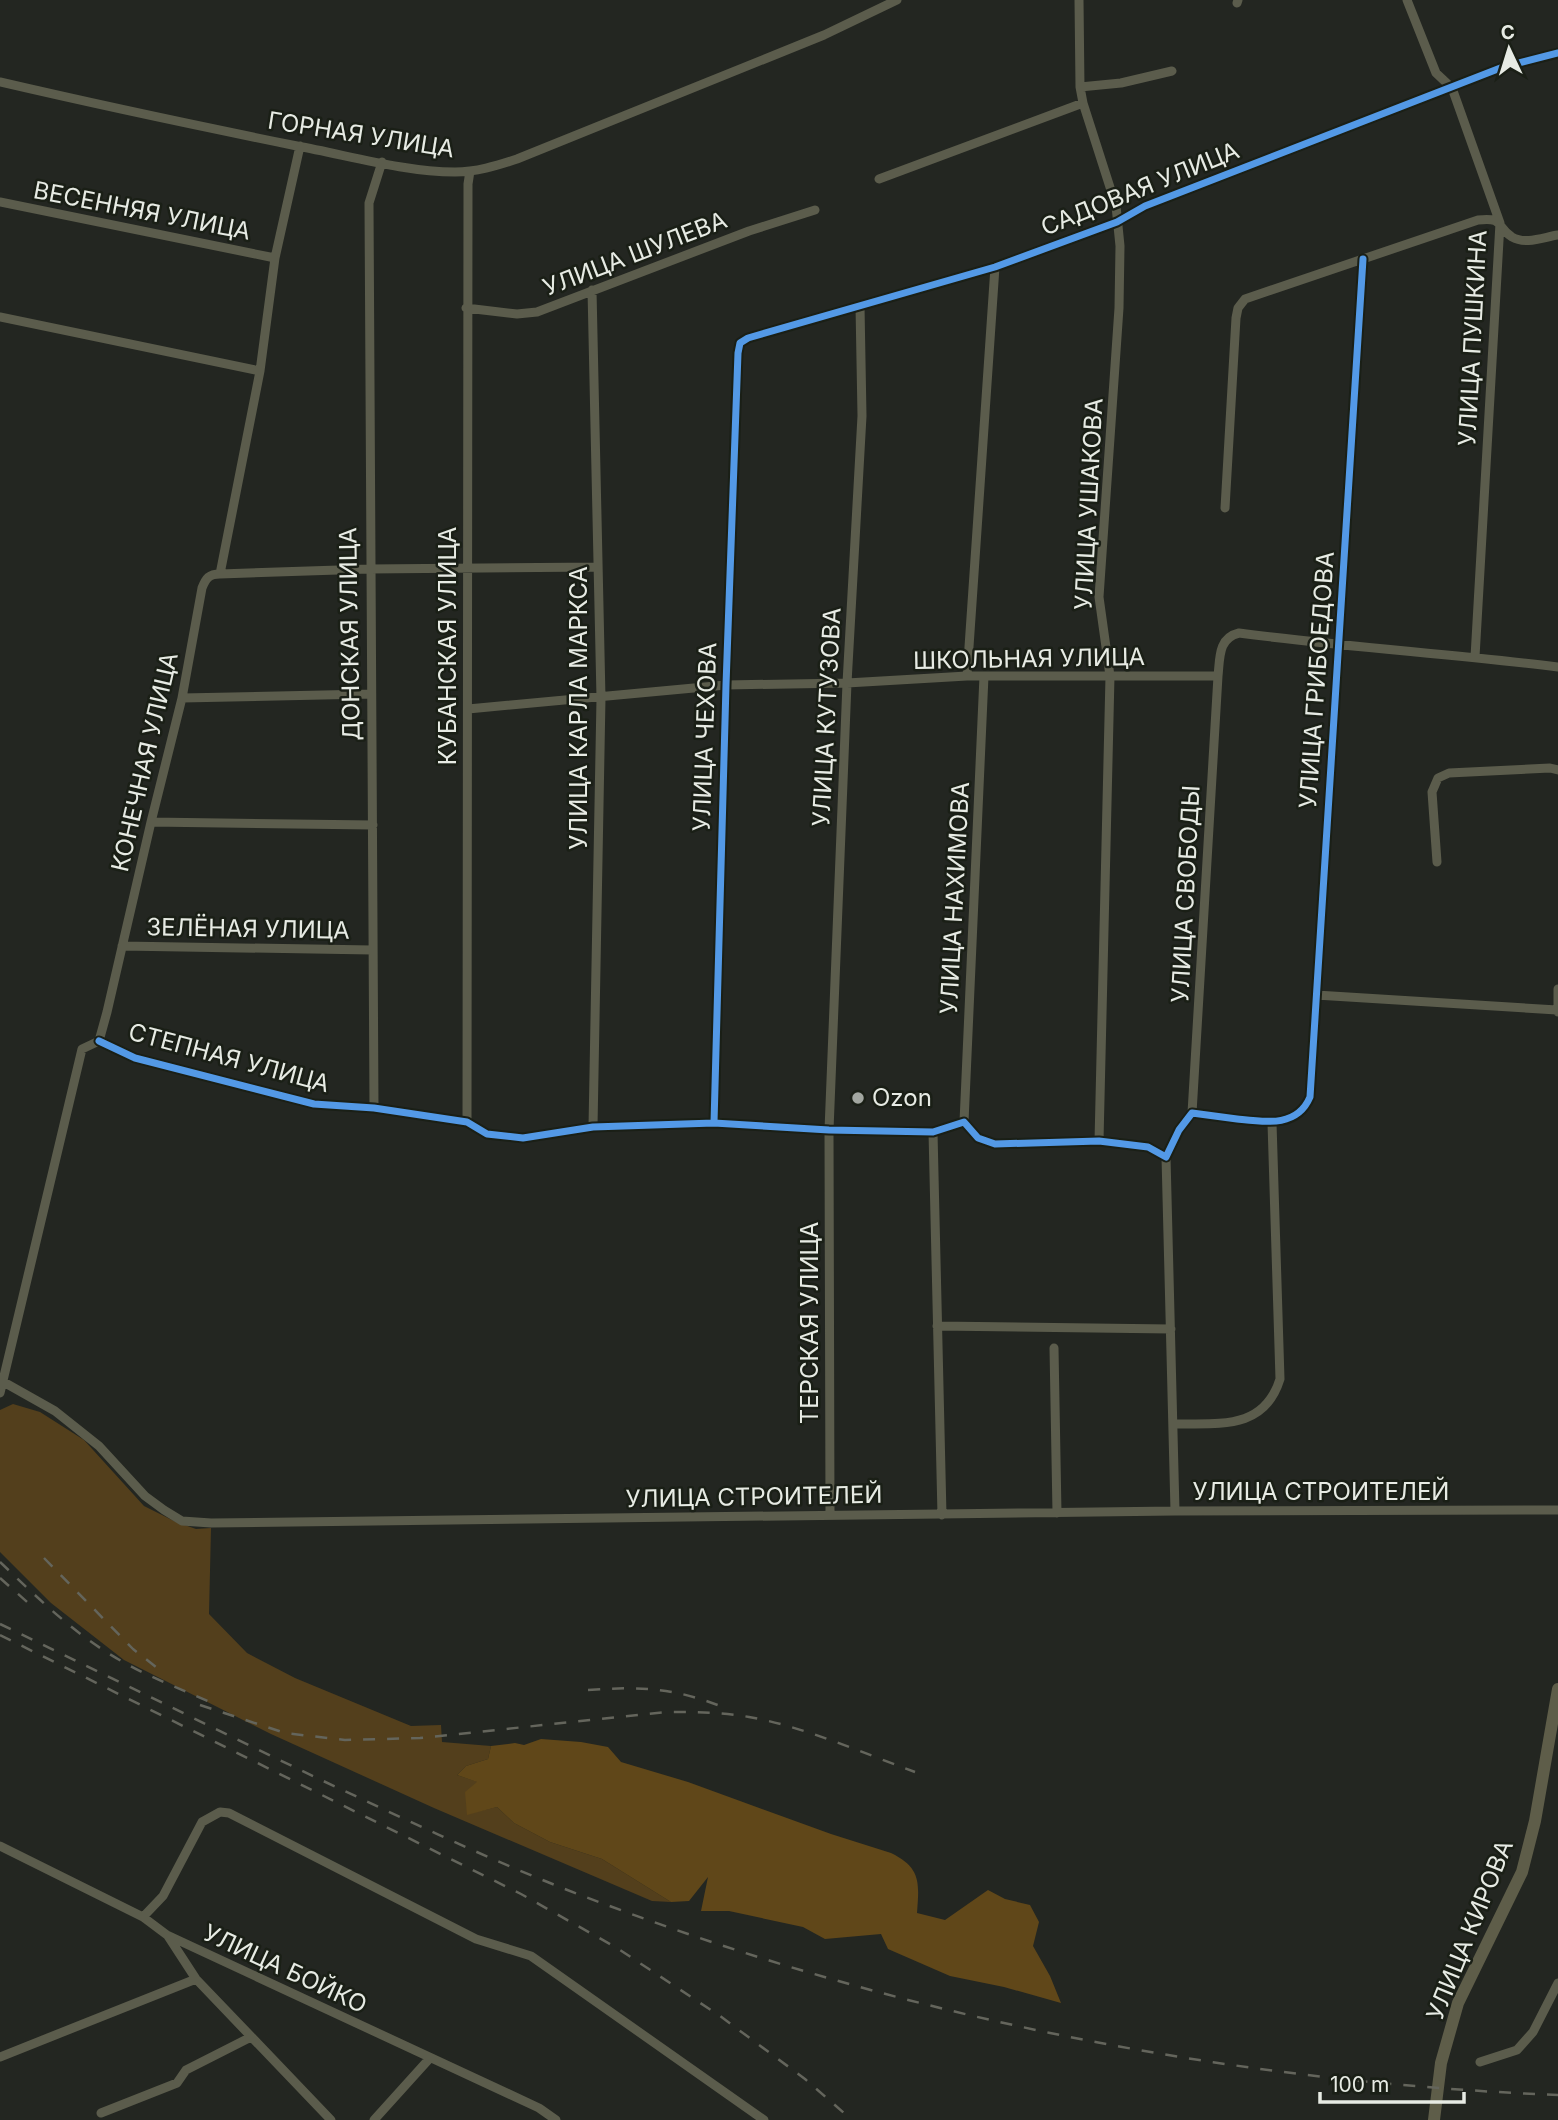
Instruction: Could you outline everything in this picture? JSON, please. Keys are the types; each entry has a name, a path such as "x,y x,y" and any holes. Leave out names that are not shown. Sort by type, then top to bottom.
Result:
{"main road":[{"name":"УЛИЦА КИРОВА","path":"1434,2119 1441,2063 1458,2003 1522,1872 1554,1735 1558,1689"}],"street":[{"name":"ГОРНАЯ УЛИЦА","path":"0,82 111,108 382,162 425,170 470,171 491,168 530,154 824,34 897,0"},
{"name":"УЛИЦА УШАКОВА","path":"1079,0 1080,86 1116,206 1120,246 1119,308 1099,597 1110,676 1099,1141"},
{"name":"УЛИЦА ПУШКИНА","path":"1407,0 1436,73 1452,88 1500,223 1475,657"},
{"name":"САДОВАЯ УЛИЦА","path":"738,353 740,343 748,338 995,267 1117,222 1145,206 1503,67 1558,53"},
{"path":"1080,86 1121,83 1172,71"},
{"path":"879,179 1083,103"},
{"name":"КОНЕЧНАЯ УЛИЦА","path":"2,1381 82,1049 99,1041 182,698 202,588 206,578 220,573 260,371 275,258 300,146"},
{"name":"ДОНСКАЯ УЛИЦА","path":"374,1108 373,825 369,694 369,203 382,162"},
{"name":"КУБАНСКАЯ УЛИЦА","path":"467,1122 466,308 470,171"},
{"name":"ВЕСЕННЯЯ УЛИЦА","path":"0,202 275,258"},
{"name":"УЛИЦА ШУЛЕВА","path":"466,308 517,314 537,312 749,231 815,210"},
{"path":"1225,509 1236,318 1238,308 1245,299 1478,220 1492,218 1512,237 1526,241 1558,235"},
{"name":"УЛИЦА ГРИБОЕДОВА","path":"1272,1123 1292,1117 1310,1097 1363,259"},
{"path":"967,676 995,267"},
{"name":"УЛИЦА КАРЛА МАРКСА","path":"592,290 601,698 593,1126"},
{"name":"УЛИЦА КУТУЗОВА","path":"829,1130 847,683 862,416 860,306"},
{"path":"0,317 260,371"},
{"name":"УЛИЦА ЧЕХОВА","path":"715,1122 738,353"},
{"path":"220,573 598,567"},
{"path":"1218,676 1222,644 1226,638 1239,633 1339,646 1558,667"},
{"name":"ШКОЛЬНАЯ УЛИЦА","path":"468,709 726,685 847,683 967,676 1218,676"},
{"name":"УЛИЦА НАХИМОВА","path":"964,1122 984,676"},
{"name":"УЛИЦА СВОБОДЫ","path":"1192,1113 1218,676"},
{"path":"182,698 369,694"},
{"path":"1437,862 1432,792 1438,778 1449,773 1550,768 1558,770"},
{"path":"151,822 373,825"},
{"name":"ЗЕЛЁНАЯ УЛИЦА","path":"122,946 372,950"},
{"path":"1316,995 1557,1011 1558,989"},
{"name":"СТЕПНАЯ УЛИЦА","path":"99,1041 135,1058 314,1104 374,1108 467,1122 487,1134 523,1138 593,1126 715,1122 829,1130 933,1132 964,1122"},
{"path":"1174,1424 1244,1420 1263,1408 1277,1390 1281,1369 1272,1123 1192,1113 1179,1130 1166,1157 1175,1511"},
{"path":"964,1122 978,1138 995,1144 1099,1141 1148,1147 1166,1157"},
{"name":"ТЕРСКАЯ УЛИЦА","path":"829,1130 830,1515"},
{"path":"933,1132 942,1515"},
{"path":"937,1326 1171,1329"},
{"path":"1054,1348 1056,1513"},
{"path":"0,1393 2,1381"},
{"name":"УЛИЦА СТРОИТЕЛЕЙ","path":"2,1381 55,1411 99,1446 145,1496 182,1521 211,1523 1175,1511 1558,1510"},
{"path":"143,1917 163,1896 202,1822 220,1812 229,1813 476,1939 531,1956 764,2120"},
{"name":"УЛИЦА БОЙКО","path":"0,1846 143,1917 167,1935 539,2108 556,2120"},
{"path":"167,1935 196,1979 331,2120"},
{"path":"0,2057 196,1979"},
{"path":"1480,2062 1517,2050 1533,2032 1558,1983"},
{"path":"102,2113 177,2083 186,2070 251,2037"},
{"path":"374,2120 430,2058"}],"shaded area":[{"path":"13,1404 40,1412 84,1440 144,1506 196,1529 211,1528 209,1614 247,1653 295,1678 411,1726 441,1725 442,1742 491,1746 488,1759 466,1766 457,1775 478,1782 467,1814 497,1807 514,1823 550,1842 602,1859 671,1902 652,1901 434,1808 271,1734 124,1660 51,1603 0,1552 0,1410"},
{"path":"541,1739 608,1747 621,1762 688,1782 891,1853 913,1871 918,1885 917,1913 945,1920 988,1890 1005,1899 1030,1905 1039,1922 1033,1946 1061,2003 950,1976 888,1949 881,1934 825,1939 803,1927 729,1911 701,1911 708,1877 689,1901 671,1902 602,1859 550,1842 514,1823 497,1807 467,1815 465,1792 477,1782 457,1775 466,1766 488,1759 491,1746 515,1743 524,1745"}],"railway":[{"path":"44,1558 133,1649 165,1674"},
{"path":"0,1562 59,1617 107,1653 146,1674 214,1704"},
{"path":"0,1578 34,1608"},
{"path":"0,1624 319,1779 528,1874 715,1943 832,1979 951,2011 1191,2059 1313,2076 1435,2088 1558,2095"},
{"path":"0,1635 521,1894 617,1948 720,2016 805,2079 852,2120"},
{"path":"588,1690 660,1690 728,1709"},
{"path":"200,1705 285,1733 345,1740 420,1738 667,1712 728,1714 790,1727 915,1772"}],"cycle path":[{"path":"714,1123 726,685 740,343 748,338 995,267 1117,222 1145,206 1503,67 1558,53"},
{"path":"99,1041 135,1058 314,1104 374,1108 467,1122 487,1134 523,1138 593,1127 714,1123 829,1130 933,1132 964,1122 978,1138 995,1144 1099,1141 1148,1147 1166,1157 1179,1130 1192,1113 1269,1122 1297,1114 1310,1097 1363,259"}],"place":[{"name":"Ozon","path":"858,1098"}]}
